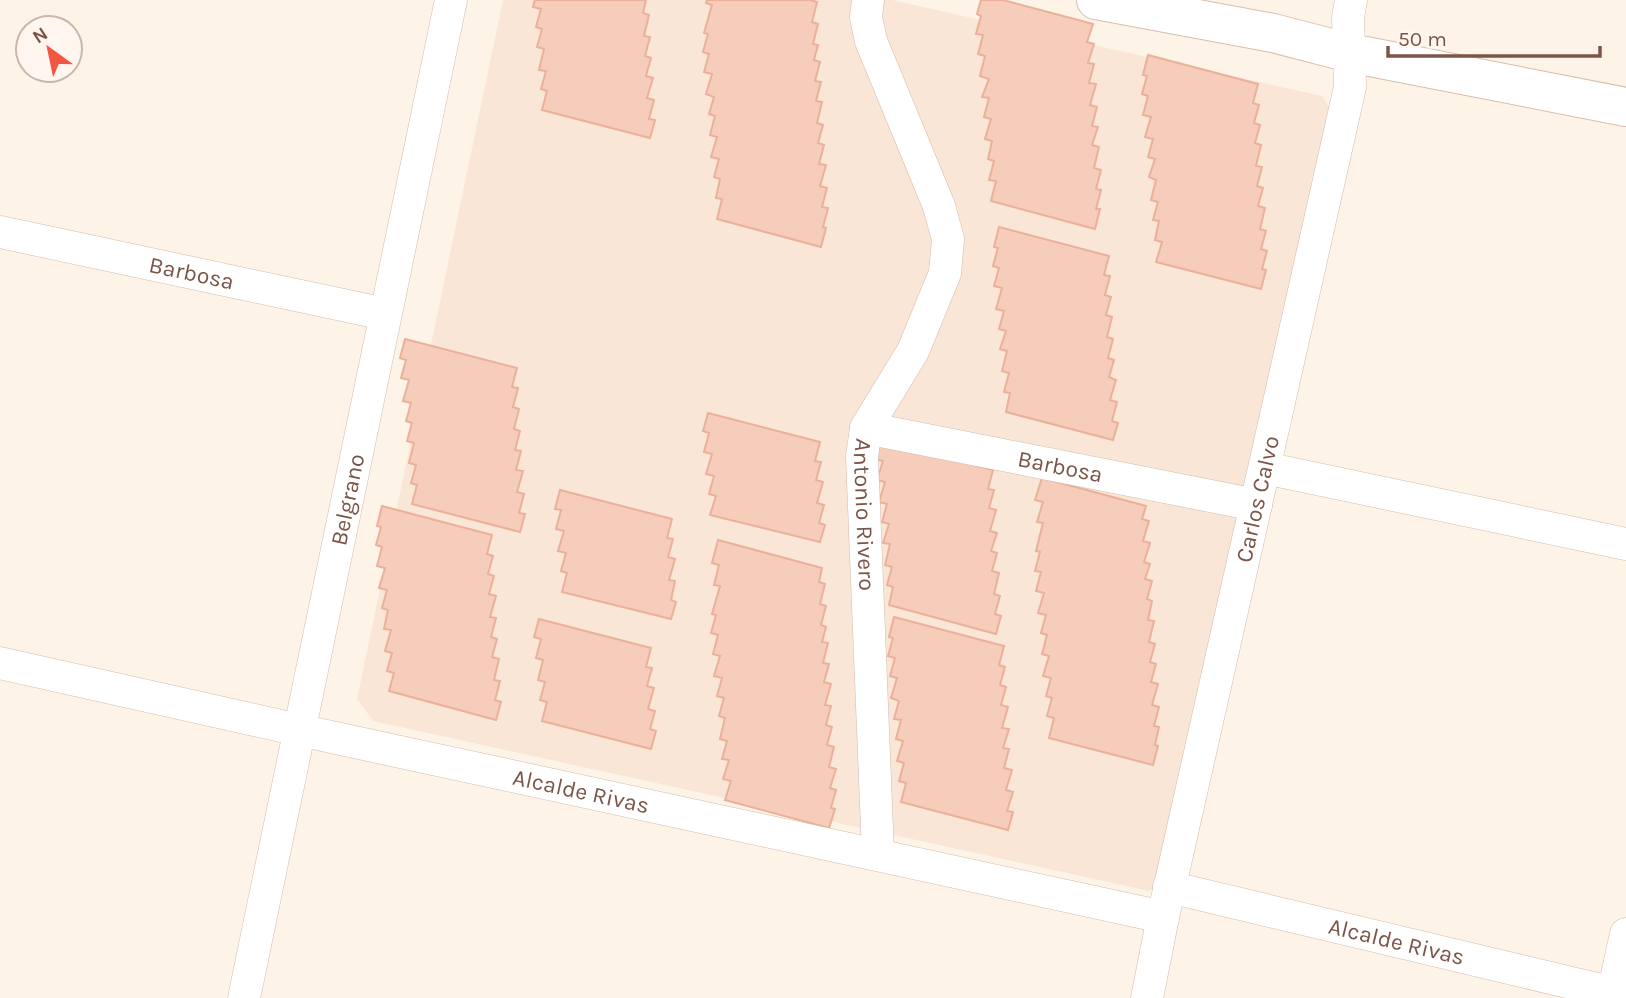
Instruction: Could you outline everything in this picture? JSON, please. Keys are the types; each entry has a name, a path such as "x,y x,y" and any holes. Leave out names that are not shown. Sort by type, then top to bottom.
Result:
{"street":[{"name":"Belgrano","path":"244,998 451,0"},
{"name":"Antonio Rivero","path":"868,0 866,17 871,41 939,206 948,239 945,272 913,351 866,428 862,457 878,854"},
{"path":"1096,0 1273,33 1350,53 1626,107"},
{"name":"Carlos Calvo","path":"1147,998 1350,87 1348,17 1351,0"},
{"name":"Barbosa","path":"0,232 385,314"},
{"name":"Barbosa","path":"866,428 1256,505"},
{"path":"1265,468 1626,544"},
{"name":"Alcalde Rivas","path":"0,663 1163,917"},
{"name":"Alcalde Rivas","path":"1170,887 1617,996"},
{"path":"1617,996 1626,934"}],"shaded area":[{"path":"503,0 892,0 1322,96 1329,107 1159,884 1149,891 373,721 357,699"}],"building":[{"path":"535,0 646,0 643,13 649,15 644,36 650,37 645,56 651,58 646,76 653,78 647,98 654,100 649,119 655,120 650,138 542,110 547,91 541,89 546,71 539,70 544,49 537,47 542,29 536,27 541,9 533,7"},
{"path":"707,0 817,2 812,22 818,24 813,44 818,45 814,60 820,62 815,81 821,82 816,101 822,102 817,123 823,125 818,143 824,145 819,164 826,165 820,186 827,188 822,207 828,208 821,247 717,219 722,199 716,198 720,179 714,177 719,159 711,157 717,137 710,135 715,116 709,114 714,97 706,94 712,74 704,72 709,54 703,52 708,34 704,33 712,5 706,3"},
{"path":"981,0 1003,0 1093,24 1087,42 1094,44 1088,63 1094,64 1089,83 1096,84 1090,105 1097,107 1092,126 1098,127 1092,145 1099,147 1094,168 1101,170 1096,189 1101,190 1095,229 991,201 996,181 989,180 994,161 988,159 992,141 985,139 991,119 984,117 989,98 982,97 989,79 980,76 985,56 978,54 983,35 976,34 981,16 977,14"},
{"path":"1148,55 1258,84 1253,103 1259,105 1254,123 1260,125 1255,143 1261,145 1256,166 1262,167 1257,186 1263,188 1258,206 1265,208 1260,229 1266,231 1261,249 1267,251 1262,269 1266,270 1261,289 1156,262 1162,242 1155,240 1159,221 1153,220 1158,202 1151,200 1156,180 1149,177 1155,159 1148,157 1153,139 1145,137 1151,117 1143,115 1148,96 1142,94 1147,76 1143,75"},
{"path":"999,227 1109,256 1104,275 1110,276 1105,295 1111,297 1106,315 1112,317 1107,337 1113,339 1108,358 1114,360 1109,377 1116,380 1110,400 1117,402 1112,421 1118,423 1113,440 1006,412 1010,393 1004,392 1009,373 1002,371 1007,351 1000,349 1006,331 999,329 1004,311 996,309 1002,288 994,286 999,268 993,266 998,248 994,247"},
{"path":"405,339 517,368 512,387 518,388 513,407 519,409 514,429 520,431 515,450 521,451 516,470 523,471 517,492 524,494 519,513 525,514 520,532 412,504 417,485 411,483 416,465 409,463 414,443 407,441 412,423 406,421 411,403 403,401 409,380 401,378 406,360 400,358"},
{"path":"708,413 820,442 815,461 821,462 816,480 823,482 817,503 824,505 819,523 825,525 820,542 710,515 716,496 709,494 714,476 706,474 712,454 704,452 709,433 703,431"},
{"path":"881,441 993,470 988,489 994,490 989,508 996,510 990,531 997,533 991,551 997,553 992,571 999,573 994,594 1000,596 995,614 1001,616 996,634 889,605 893,587 887,585 892,567 885,565 890,544 883,543 889,524 882,522 887,504 879,502 885,482 877,480 883,461 876,459"},
{"path":"1042,478 1146,506 1142,519 1149,521 1143,541 1150,543 1144,562 1150,564 1145,579 1152,581 1147,599 1152,601 1148,620 1154,621 1149,642 1155,644 1150,662 1156,664 1151,682 1158,684 1152,705 1159,707 1154,726 1159,727 1155,745 1158,746 1153,765 1049,738 1054,718 1047,716 1052,698 1046,696 1051,678 1043,676 1049,656 1042,654 1047,635 1041,633 1046,615 1038,613 1044,593 1036,591 1041,572 1035,571 1040,552 1036,551 1043,523 1037,522 1043,502 1035,500"},
{"path":"560,490 672,519 667,538 673,539 668,557 675,559 669,580 675,581 671,600 676,602 671,619 562,592 567,573 561,571 566,553 558,551 564,531 556,529 561,510 555,509"},
{"path":"382,506 492,535 487,554 493,556 488,574 494,576 489,594 496,596 490,617 496,618 491,637 497,639 492,657 499,659 494,680 500,681 495,700 501,702 496,720 389,691 394,673 387,671 392,653 385,651 391,630 384,629 388,610 382,608 387,590 379,588 385,568 377,566 382,547 376,545 381,527 377,526"},
{"path":"718,540 822,568 819,582 825,584 820,604 826,606 821,625 826,627 822,642 828,643 823,663 829,664 824,682 831,684 825,705 831,706 826,725 832,727 827,745 834,747 829,767 836,769 830,788 836,790 831,808 835,809 829,828 725,800 731,781 723,779 729,760 722,759 727,741 720,739 725,718 719,716 724,698 717,696 722,678 714,676 720,656 713,654 718,635 711,633 716,615 712,614 720,586 714,585 719,565 712,563"},
{"path":"894,617 1004,646 999,665 1005,667 1000,685 1006,687 1001,705 1008,707 1002,728 1009,729 1003,748 1009,749 1004,768 1012,770 1006,790 1013,792 1007,811 1013,812 1008,830 901,802 906,783 899,781 904,763 897,761 903,741 896,739 901,720 894,719 899,701 891,698 897,678 890,676 895,658 888,656 893,638 889,637"},
{"path":"539,619 651,648 646,667 652,668 647,686 654,688 648,709 655,711 650,729 656,731 651,749 542,721 547,702 540,700 545,682 538,680 543,660 536,658 541,639 534,637"}]}
